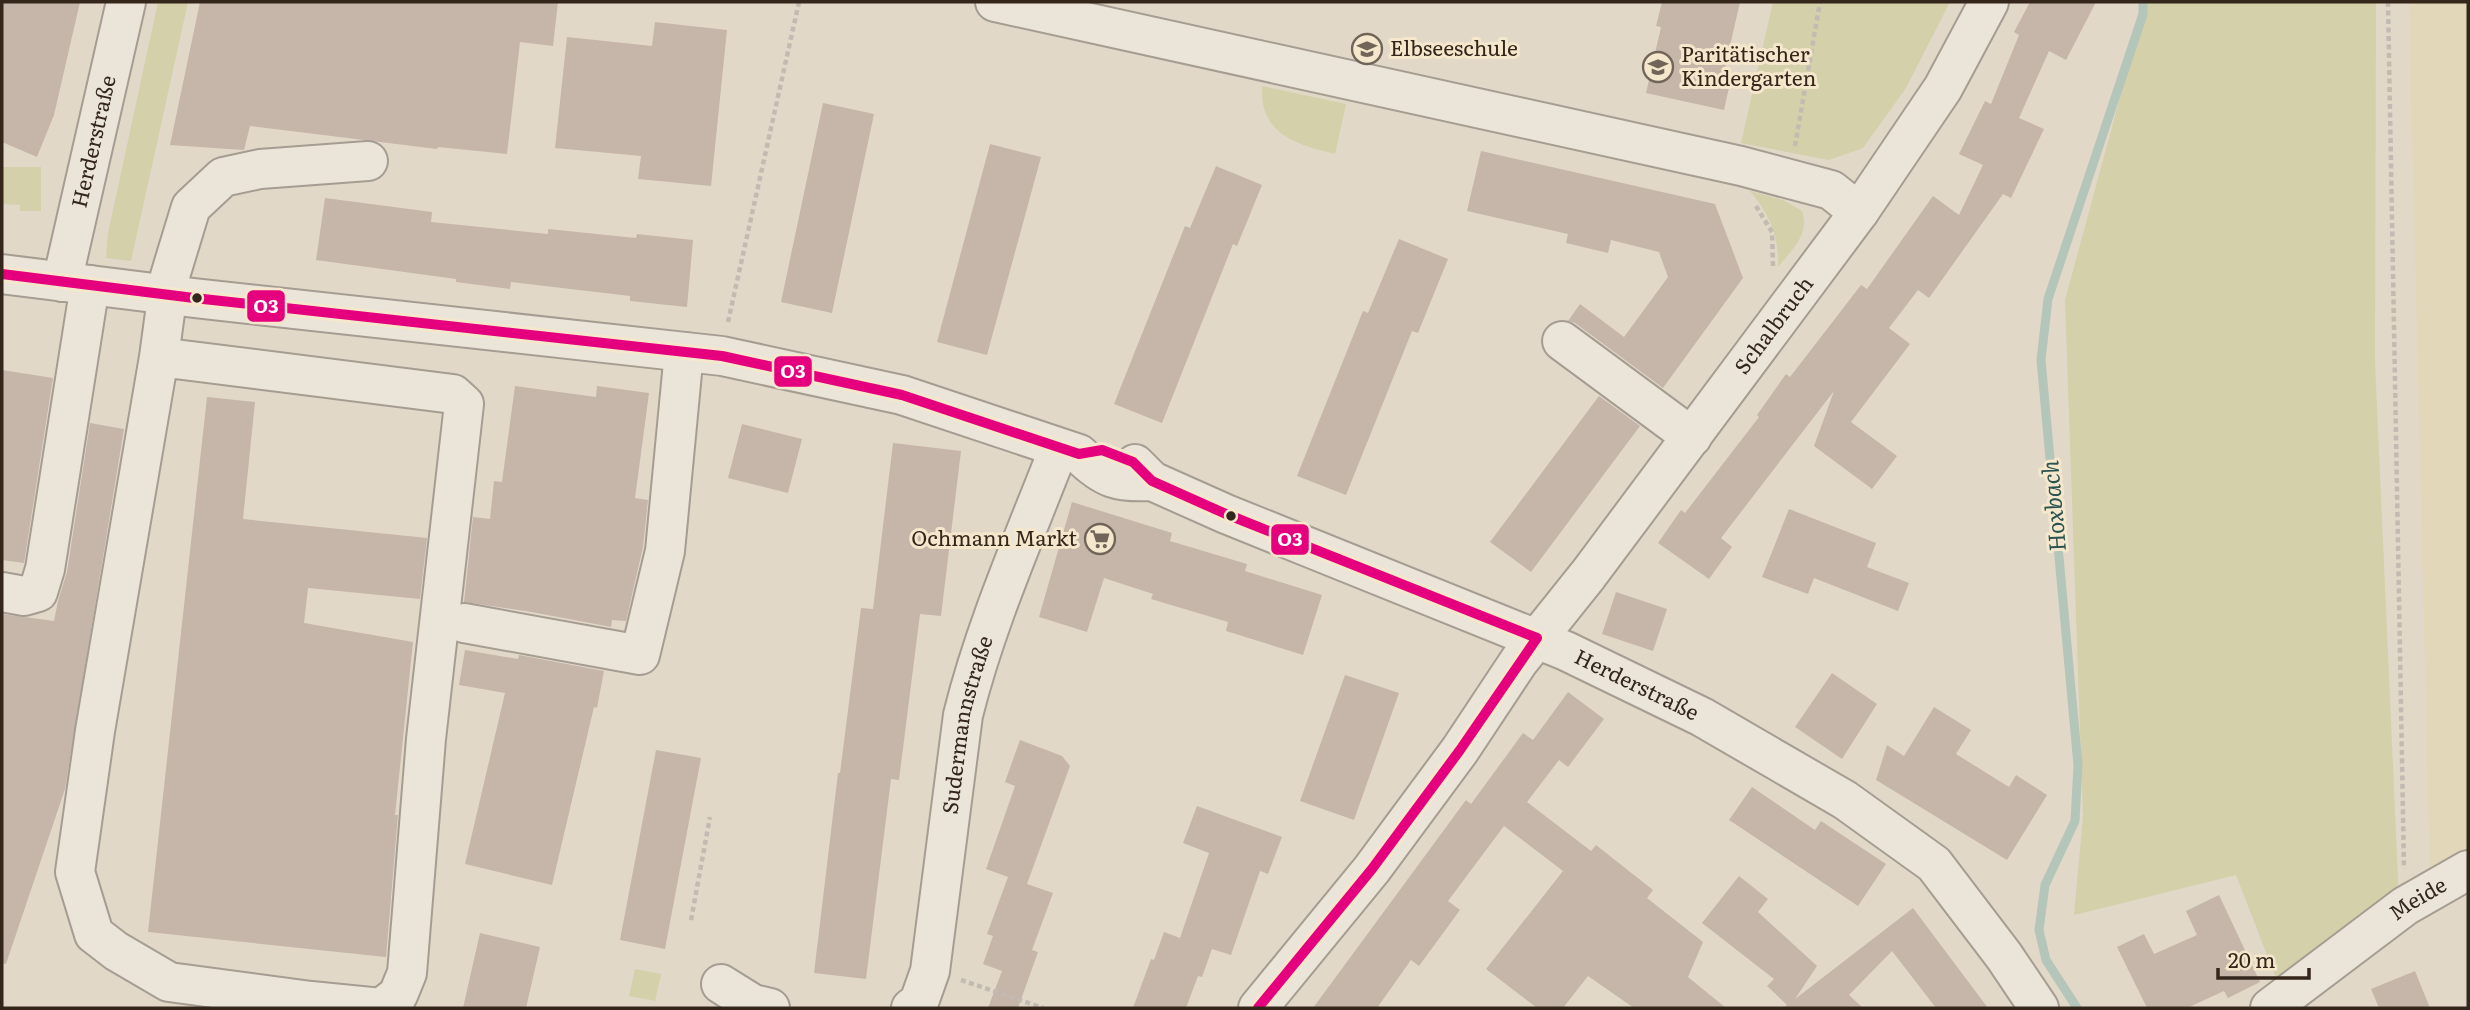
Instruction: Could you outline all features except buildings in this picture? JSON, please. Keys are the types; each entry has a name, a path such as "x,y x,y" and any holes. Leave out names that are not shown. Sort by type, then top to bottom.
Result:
{"street":[{"name":"Herderstraße","path":"76,283 126,2"},
{"path":"995,2 1741,166 1832,190 1859,212"},
{"name":"Schalbruch","path":"1258,1008 1372,869 1460,750 1536,638 1692,437 1859,212 1943,88 1989,2"},
{"path":"159,357 453,394 464,404 426,739 407,973 397,995 381,1008 169,982 116,951 94,933 75,872 171,271 191,207 223,177 260,169 368,161"},
{"name":"Herderstraße","path":"3,282 76,283 722,356 902,394 1069,451 1102,450 1133,462 1152,481 1226,514 1536,638 1702,717 1845,800 1934,864 2004,956 2039,1008"},
{"path":"2,592 24,596 38,593 45,569 76,283"},
{"path":"1562,341 1692,437"},
{"path":"464,623 640,655 665,551 684,352"},
{"name":"Sudermannstraße","path":"911,1008 919,1002 930,971 963,715 992,620 1069,451"},
{"name":"Meide","path":"2270,1008 2404,906 2468,870"},
{"path":"721,984 753,1004 770,1008"}],"path":[{"path":"727,327 799,2"},
{"path":"1794,154 1820,2"},
{"path":"2388,2 2404,906"},
{"path":"1753,202 1772,232 1772,275"},
{"path":"691,920 710,817"},
{"path":"930,971 1043,1008"}],"shaded area":[{"path":"158,2 188,2 131,261 106,258 108,233"},
{"path":"1773,2 1950,2 1906,88 1863,148 1829,160 1741,143"},
{"path":"2146,2 2376,2 2375,362 2399,901 2279,986 2236,875 2074,915 2083,816 2065,300"},
{"path":"2409,2 2468,2 2468,862 2430,882"},
{"path":"1262,86 1346,104 1335,154 1283,135 1267,116"},
{"path":"2,167 41,167 41,211 20,211 20,205 2,204"},
{"path":"1750,191 1783,200 1802,211 1802,235 1778,267 1777,245 1772,226"},
{"path":"635,969 661,974 655,1001 629,996"}],"waterway":[{"name":"Hoxbach","path":"2077,1008 2046,960 2039,930 2045,885 2075,821 2078,765 2041,360 2048,299 2143,14 2143,2"}],"transit line":[{"name":"O3","path":"2,274 194,298 722,356 902,395 1079,454 1102,450 1133,462 1152,481 1226,514 1537,638"},
{"name":"O3","path":"1258,1008 1372,869 1460,750 1537,638"}],"place":[{"name":"Elbseeschule","path":"1367,49"},
{"name":"Paritätischer Kindergarten","path":"1658,67"},
{"name":"Ochmann Markt","path":"1100,539"}]}
